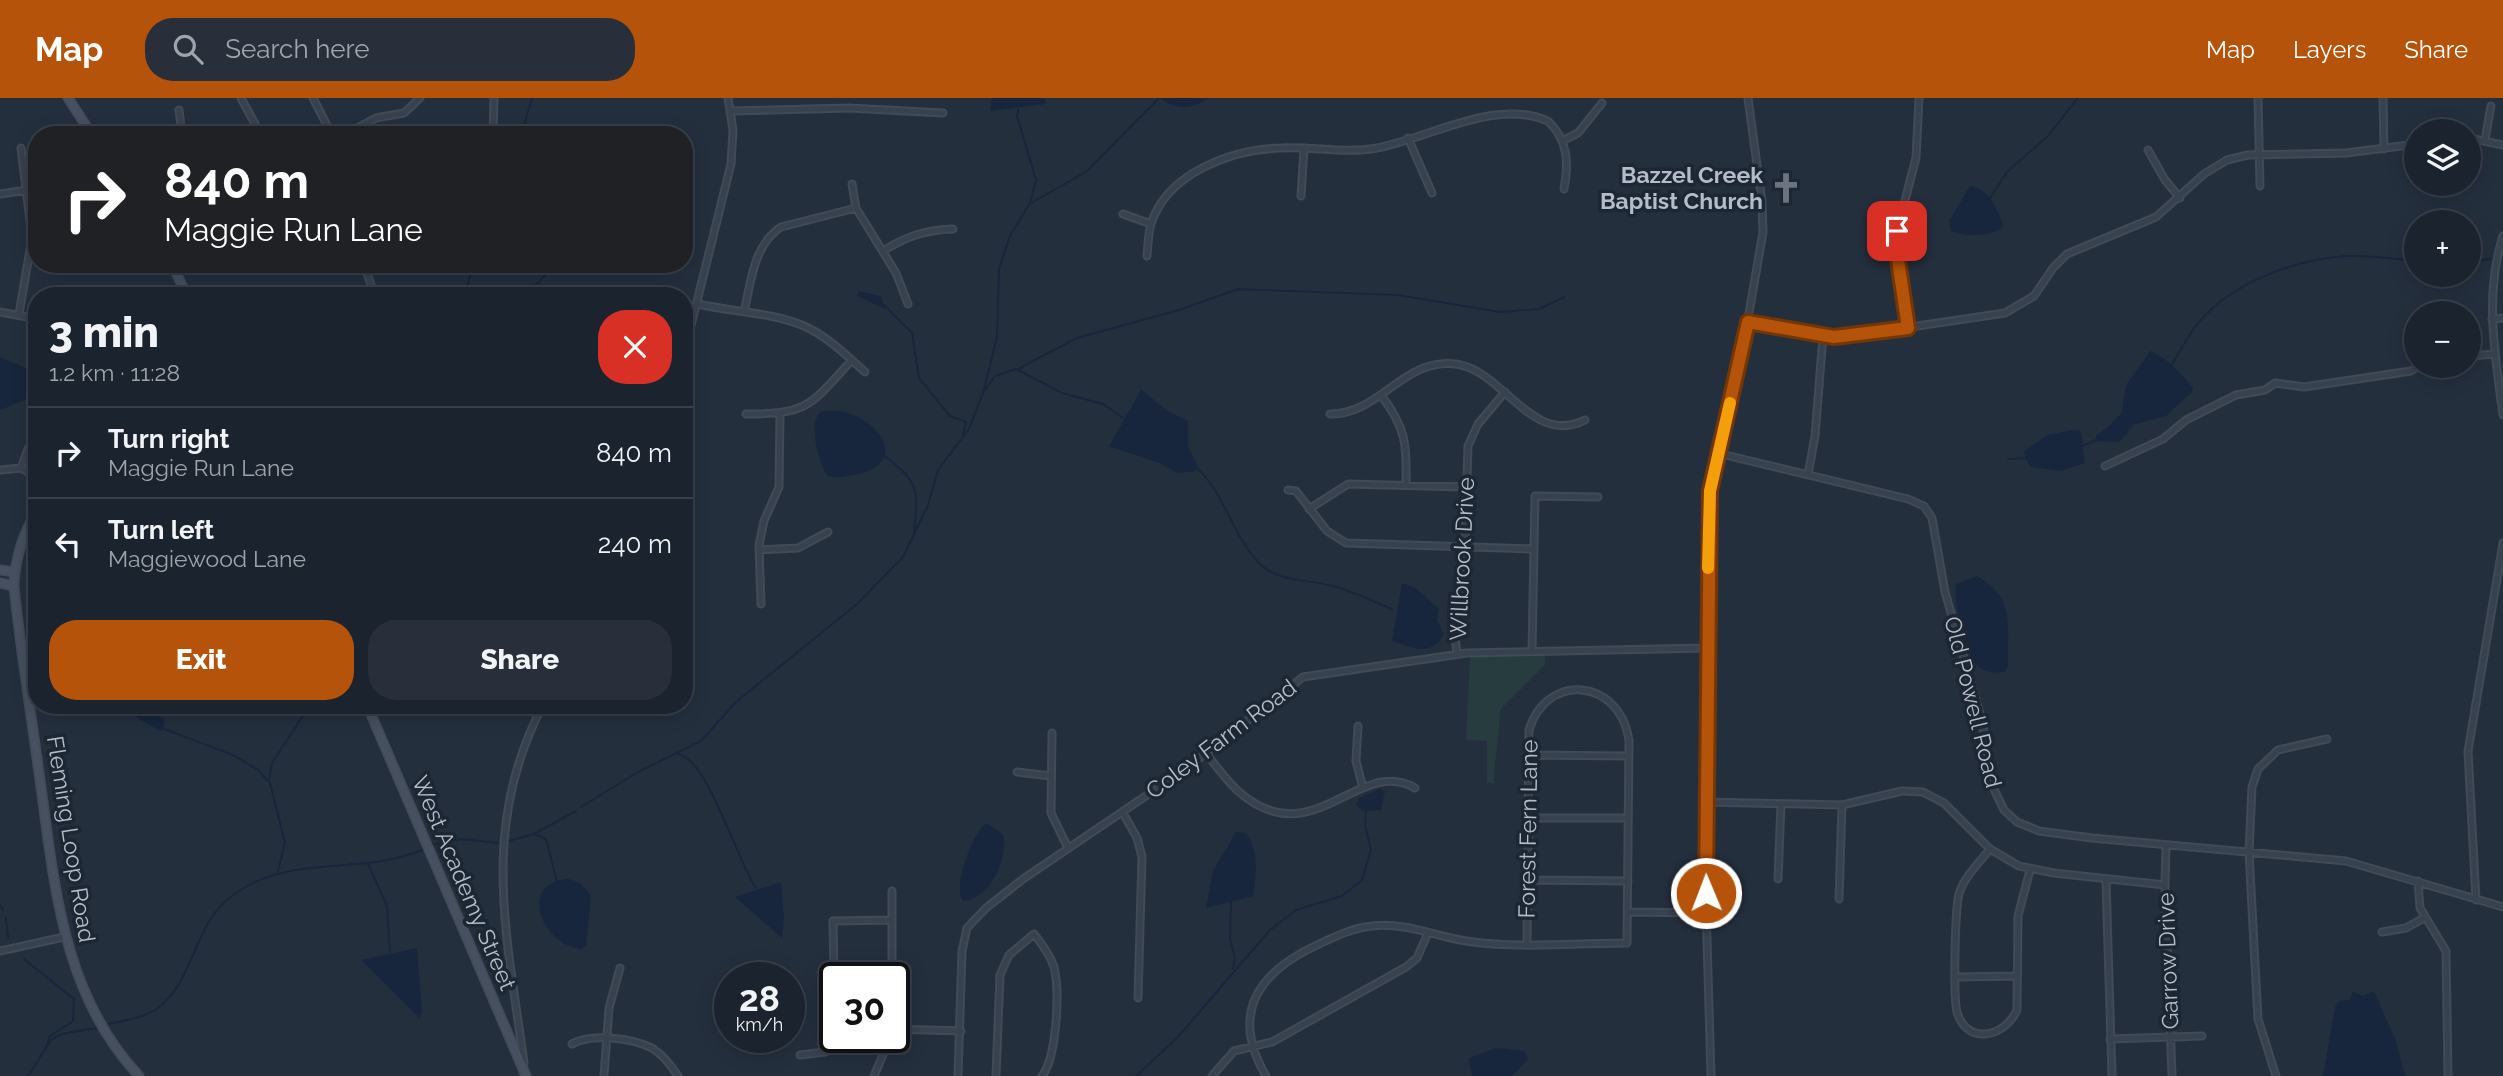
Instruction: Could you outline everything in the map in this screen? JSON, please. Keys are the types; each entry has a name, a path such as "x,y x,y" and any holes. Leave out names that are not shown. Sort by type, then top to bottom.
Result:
{"street":[{"path":"68,98 86,126"},
{"path":"241,98 256,126"},
{"path":"313,98 327,126"},
{"path":"361,126 376,118 404,113 420,98"},
{"path":"493,126 494,98"},
{"path":"693,322 731,164 733,130 729,98"},
{"path":"848,98 849,108"},
{"path":"1711,1076 1706,913 1710,491 1748,322 1763,222 1748,98"},
{"path":"1908,328 1897,253 1897,231 1916,158 1919,98"},
{"path":"2258,98 2260,186"},
{"path":"2384,98 2384,149"},
{"path":"1564,141 1578,133 1602,103"},
{"path":"2485,140 2491,106"},
{"path":"1533,107 1564,141 1567,171 1564,189"},
{"path":"730,111 849,108 943,113"},
{"path":"180,110 181,126"},
{"path":"1147,256 1151,224 1166,199 1199,169 1255,152 1280,148 1367,149 1408,138 1457,116"},
{"path":"1408,138 1432,193"},
{"path":"2481,140 2503,145"},
{"path":"1748,322 1823,336 1850,336 2011,311 2034,296 2053,268 2067,254 2156,217 2219,164 2259,154 2404,146"},
{"path":"21,148 28,200"},
{"path":"1301,196 1304,149"},
{"path":"2148,150 2165,180 2180,198"},
{"path":"852,184 856,208 896,273 908,304"},
{"path":"0,194 27,190"},
{"path":"744,312 755,265 770,234 780,227 856,208"},
{"path":"1123,214 1151,224"},
{"path":"883,251 909,235 925,230 953,229"},
{"path":"2503,236 2495,270 2492,319 2503,415"},
{"path":"19,314 28,261"},
{"path":"698,304 782,318 805,326 826,339 865,372"},
{"path":"0,312 28,316"},
{"path":"2492,319 2503,318"},
{"path":"1808,475 1815,436 1823,336"},
{"path":"2481,355 2495,354"},
{"path":"746,414 780,414 811,403 852,360"},
{"path":"1330,414 1356,411 1417,370 1447,363 1471,367 1490,378 1536,419 1547,424 1576,425 1585,420"},
{"path":"2105,466 2163,439 2186,420 2235,395 2265,390 2275,383 2304,387 2404,372"},
{"name":"Willbrook Drive","path":"1457,654 1454,627 1463,586 1468,446 1478,424 1505,392"},
{"path":"1381,395 1396,415 1404,434 1406,485"},
{"path":"761,604 759,550 761,531 779,487 780,414"},
{"path":"21,468 28,449"},
{"name":"Old Powell Road","path":"1717,453 1908,499 1920,503 1930,513 1945,592 1982,721 1992,785 2004,810 2017,822 2039,831 2166,846 2333,859 2418,881 2503,908"},
{"path":"0,470 21,468 28,472"},
{"path":"1309,509 1348,484 1466,487"},
{"path":"1287,490 1296,491 1327,531 1346,543 1532,549"},
{"path":"1532,651 1535,496 1598,497"},
{"name":"Fleming Loop Road","path":"28,526 14,572 28,684"},
{"path":"759,550 798,548 828,532"},
{"path":"2476,900 2469,751 2503,543"},
{"path":"0,570 14,572"},
{"path":"0,583 14,586"},
{"name":"Coley Farm Road","path":"958,1076 962,951 967,928 1005,893 1206,753 1303,677 1457,654 1707,648"},
{"name":"Forest Fern Lane","path":"1576,690 1595,692 1616,706 1628,730 1629,755 1627,943 1527,943 1529,730 1539,709 1556,695 1576,690"},
{"name":"Fleming Loop Road","path":"32,714 64,937 74,971 126,1060 139,1076"},
{"name":"West Academy Street","path":"371,714 526,1075"},
{"path":"526,1075 506,927 501,848 515,777 540,714"},
{"path":"1358,726 1356,761 1363,788"},
{"path":"1052,733 1052,818 1068,848"},
{"path":"2276,1076 2258,1019 2249,852 2252,787 2258,769 2278,750 2327,739"},
{"path":"1206,753 1240,792 1255,802 1287,814 1309,813 1363,788 1397,781 1415,788"},
{"path":"1528,755 1629,755"},
{"path":"1017,772 1051,776"},
{"path":"1706,802 1842,806 1902,791 1923,792 1944,803 1990,849 2031,870 2165,885"},
{"path":"1778,879 1781,804"},
{"path":"1839,899 1842,806"},
{"path":"1123,813 1137,838 1142,857 1138,998"},
{"path":"1528,818 1628,818"},
{"name":"Garrow Drive","path":"2166,846 2172,1076"},
{"path":"1990,849 1960,891 1956,1003 1962,1022 1970,1030 1993,1034 2011,1021 2017,1010 2018,916 2031,870"},
{"path":"1528,880 1628,881"},
{"path":"2106,880 2112,1076"},
{"path":"2418,881 2418,900 2424,918 2446,951 2448,1076"},
{"path":"892,891 892,962"},
{"path":"1627,912 1706,913"},
{"path":"2382,932 2406,928 2424,918"},
{"path":"834,962 833,920 892,920"},
{"path":"1266,1076 1252,1046 1250,1026 1255,998 1268,977 1289,958 1341,934 1364,927 1396,926 1467,941 1527,943"},
{"path":"1212,1076 1230,1054 1283,1036 1406,967 1417,958 1428,933"},
{"path":"996,1076 1000,975 1009,955 1034,934 1049,955 1055,978 1052,1055 1042,1076"},
{"path":"0,951 64,937"},
{"path":"604,1076 610,1008 620,968"},
{"path":"1957,977 2017,976"},
{"path":"910,1029 961,1031"},
{"path":"2110,1039 2202,1037"},
{"path":"572,1044 581,1039 606,1039 653,1049 668,1061 678,1076"},
{"path":"800,1055 819,1051"},
{"path":"874,1076 884,1053"}],"green space":[{"path":"1487,655 1545,655 1545,665 1500,710 1494,783 1487,783 1487,741 1466,740 1470,658"}],"water":[{"path":"992,98 1046,98 1045,104 990,111"},
{"path":"1160,98 1209,98 1179,107"},
{"path":"1970,186 1982,191 1996,207 2004,226 1999,230 1978,235 1951,231 1949,221"},
{"path":"859,291 881,296 885,309 857,296"},
{"path":"2150,351 2162,357 2179,372 2193,388 2192,392 2166,416 2135,424 2119,442 2096,441 2096,436 2121,417 2126,385"},
{"path":"0,357 28,369 28,399 0,410"},
{"path":"1141,390 1168,411 1188,421 1188,447 1197,464 1195,471 1178,473 1159,463 1109,446"},
{"path":"839,411 869,424 880,435 885,447 883,459 873,468 854,475 827,475 818,452 815,433 817,417 821,412"},
{"path":"2081,431 2085,463 2061,471 2030,467 2024,453 2026,450 2047,435"},
{"path":"1977,576 1998,594 2007,614 2008,665 2005,672 1991,672 1978,666 1961,627 1956,603 1956,584"},
{"path":"1402,583 1416,588 1439,609 1437,620 1444,635 1433,646 1421,649 1392,641"},
{"path":"133,714 154,714 164,718 164,729 160,731"},
{"path":"1379,789 1385,791 1381,810 1363,811 1356,805 1359,798"},
{"path":"986,823 1003,834 1000,865 996,876 982,893 963,901 960,884 965,860 975,837"},
{"path":"1236,832 1245,833 1253,847 1256,863 1253,896 1206,908 1213,871"},
{"path":"569,879 580,883 591,895 586,946 581,949 567,945 555,937 540,914 539,901 543,891 553,883"},
{"path":"781,882 784,918 782,938 735,897"},
{"path":"417,948 422,1013 419,1018 361,960"},
{"path":"2374,991 2396,1041 2405,1076 2323,1076 2335,1007 2339,1001 2350,1000 2353,992 2363,996"},
{"path":"1496,1048 1525,1051 1528,1059 1512,1076 1472,1076 1469,1058"}],"waterway":[{"path":"524,126 532,98"},
{"path":"1031,203 1086,172 1159,98"},
{"path":"1990,198 2007,172 2048,136 2078,98"},
{"path":"581,807 638,772 701,741 736,702 857,604 903,557 928,505 938,470 969,429 983,393 997,337 999,269 1010,236 1030,203 1036,180 1017,116 1018,110"},
{"path":"2170,367 2199,322 2229,295 2247,284 2287,268 2327,258 2347,256 2404,260"},
{"path":"2481,260 2503,257"},
{"path":"467,287 471,273"},
{"path":"534,287 547,273"},
{"path":"1018,369 1077,338 1179,310 1238,289 1398,295 1500,312 1539,309 1564,297"},
{"path":"884,305 912,333 919,378 950,416 966,422 963,435"},
{"path":"985,390 995,376 1016,369 1062,393 1103,404 1123,418"},
{"path":"2108,429 2121,415"},
{"path":"2082,446 2096,440"},
{"path":"883,455 904,473 914,488 914,533"},
{"path":"2008,459 2025,458"},
{"path":"1197,468 1215,490 1249,551 1266,569 1283,577 1341,588 1393,610"},
{"path":"269,780 272,763 304,714"},
{"path":"165,729 235,756 258,770 270,783 285,843 278,871"},
{"path":"678,754 689,760 711,791 756,888"},
{"path":"508,841 534,834 576,811"},
{"path":"1136,1076 1177,1038 1270,930 1296,910 1342,896 1362,880 1371,850 1365,825 1366,811"},
{"path":"534,834 546,839 557,882"},
{"path":"431,845 461,839 498,843"},
{"path":"109,1024 148,1014 159,1007 179,983 216,912 227,900 250,885 273,875 374,862 424,849"},
{"path":"368,864 387,906 390,952"},
{"path":"1231,902 1230,939 1235,958 1233,969"},
{"path":"0,904 3,910"},
{"path":"6,918 8,938"},
{"path":"24,959 74,999 73,1021 50,1036 47,1045"},
{"path":"28,1076 54,1038 98,1028"}],"slow traffic":[{"path":"1708,568 1710,491 1730,403"}],"place":[{"name":"Bazzel Creek Baptist Church","path":"1786,188"}],"route":[{"path":"1706,893 1710,491 1748,322 1834,337 1908,328 1897,253 1897,231"}]}
